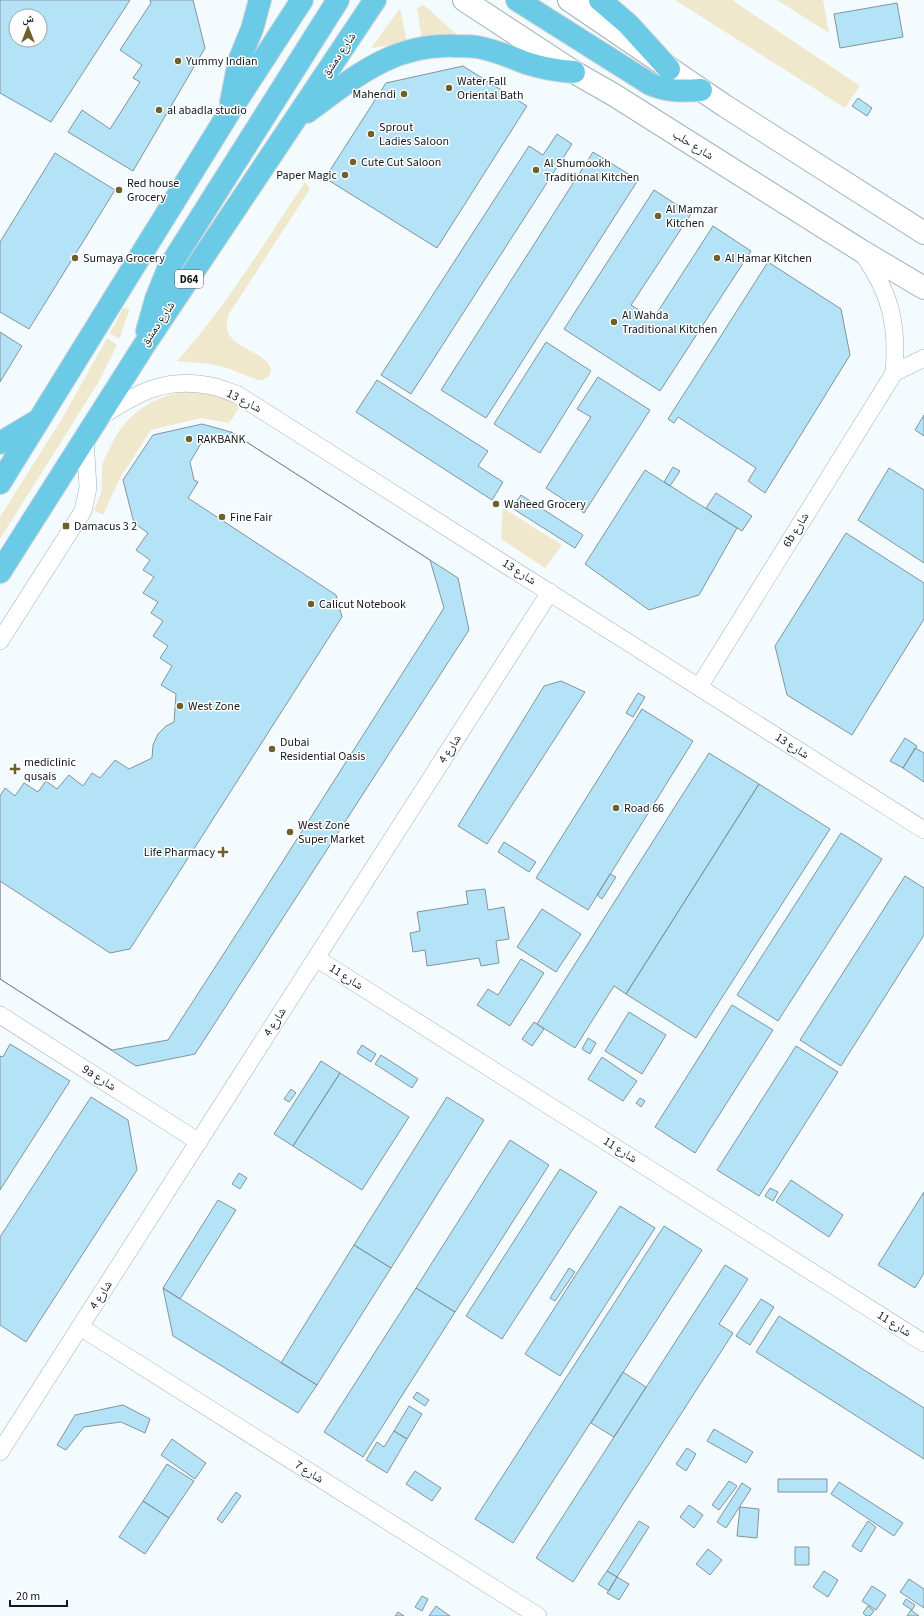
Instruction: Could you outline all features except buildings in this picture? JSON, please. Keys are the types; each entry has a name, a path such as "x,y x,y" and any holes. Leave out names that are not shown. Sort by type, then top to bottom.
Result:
{"main road":[{"path":"230,111 238,67 252,29 260,0"},
{"path":"0,484 230,111 302,0"},
{"path":"143,348 154,305 168,269 338,0"},
{"name":"شارع دمشق","path":"0,572 143,348 376,0"},
{"path":"517,0 650,84 659,88 675,91 701,90"},
{"path":"600,0 628,24 669,69"},
{"path":"295,121 351,79 394,55 418,48 448,46 476,47 500,52 525,62 549,69 574,72"},
{"path":"0,444 40,419"}],"street":[{"name":"شارع حلب","path":"464,0 574,72 614,95 860,250 924,288"},
{"path":"569,0 669,69 924,233"},
{"name":"6b شارع","path":"699,687 894,373 896,347 894,321 887,296 876,272 860,250"},
{"path":"894,373 924,358"},
{"name":"شارع 13","path":"100,417 130,397 155,387 185,382 212,386 232,392 924,830"},
{"path":"0,641 82,511 88,488 85,439"},
{"name":"شارع 4","path":"0,1452 550,592"},
{"name":"شارع 11","path":"316,958 924,1343"},
{"name":"9a شارع","path":"0,1015 199,1142"},
{"name":"شارع 7","path":"80,1327 538,1616"}],"shaded area":[{"path":"675,0 732,0 860,86 845,108"},
{"path":"777,0 823,0 829,33"},
{"path":"424,5 456,34 422,40 417,8"},
{"path":"400,8 407,43 371,48"},
{"path":"305,182 310,189 229,314 227,326 229,334 235,341 267,362 271,369 269,376 262,380 258,380 227,368 211,364 177,361 228,297"},
{"path":"123,308 130,309 119,339 110,333"},
{"path":"107,338 117,345 98,383 0,539 0,517 63,417"},
{"path":"188,391 228,400 240,407 229,423 201,418 151,430 120,478 103,515 94,510 101,493 103,462 117,434 133,415 142,408 163,397"},
{"path":"503,508 562,545 545,568 501,539"}],"place":[{"name":"Yummy Indian","path":"178,61"},
{"name":"Water Fall Oriental Bath","path":"449,88"},
{"name":"Mahendi","path":"404,94"},
{"name":"al abadla studio","path":"159,110"},
{"name":"Sprout Ladies Saloon","path":"371,134"},
{"name":"Cute Cut Saloon","path":"353,162"},
{"name":"Al Shumookh Traditional Kitchen","path":"536,170"},
{"name":"Paper Magic","path":"345,175"},
{"name":"Red house Grocery","path":"119,190"},
{"name":"Al Mamzar Kitchen","path":"658,216"},
{"name":"Sumaya Grocery","path":"75,258"},
{"name":"Al Hamar Kitchen","path":"717,258"},
{"name":"Al Wahda Traditional Kitchen","path":"614,322"},
{"name":"RAKBANK","path":"189,439"},
{"name":"Waheed Grocery","path":"496,504"},
{"name":"Fine Fair","path":"222,517"},
{"name":"Damacus 3 2","path":"66,526"},
{"name":"Calicut Notebook","path":"311,604"},
{"name":"West Zone","path":"180,706"},
{"name":"Dubai Residential Oasis","path":"272,749"},
{"name":"mediclinic qusais","path":"15,769"},
{"name":"Road 66","path":"616,808"},
{"name":"West Zone Super Market","path":"290,832"},
{"name":"Life Pharmacy","path":"223,852"}]}
